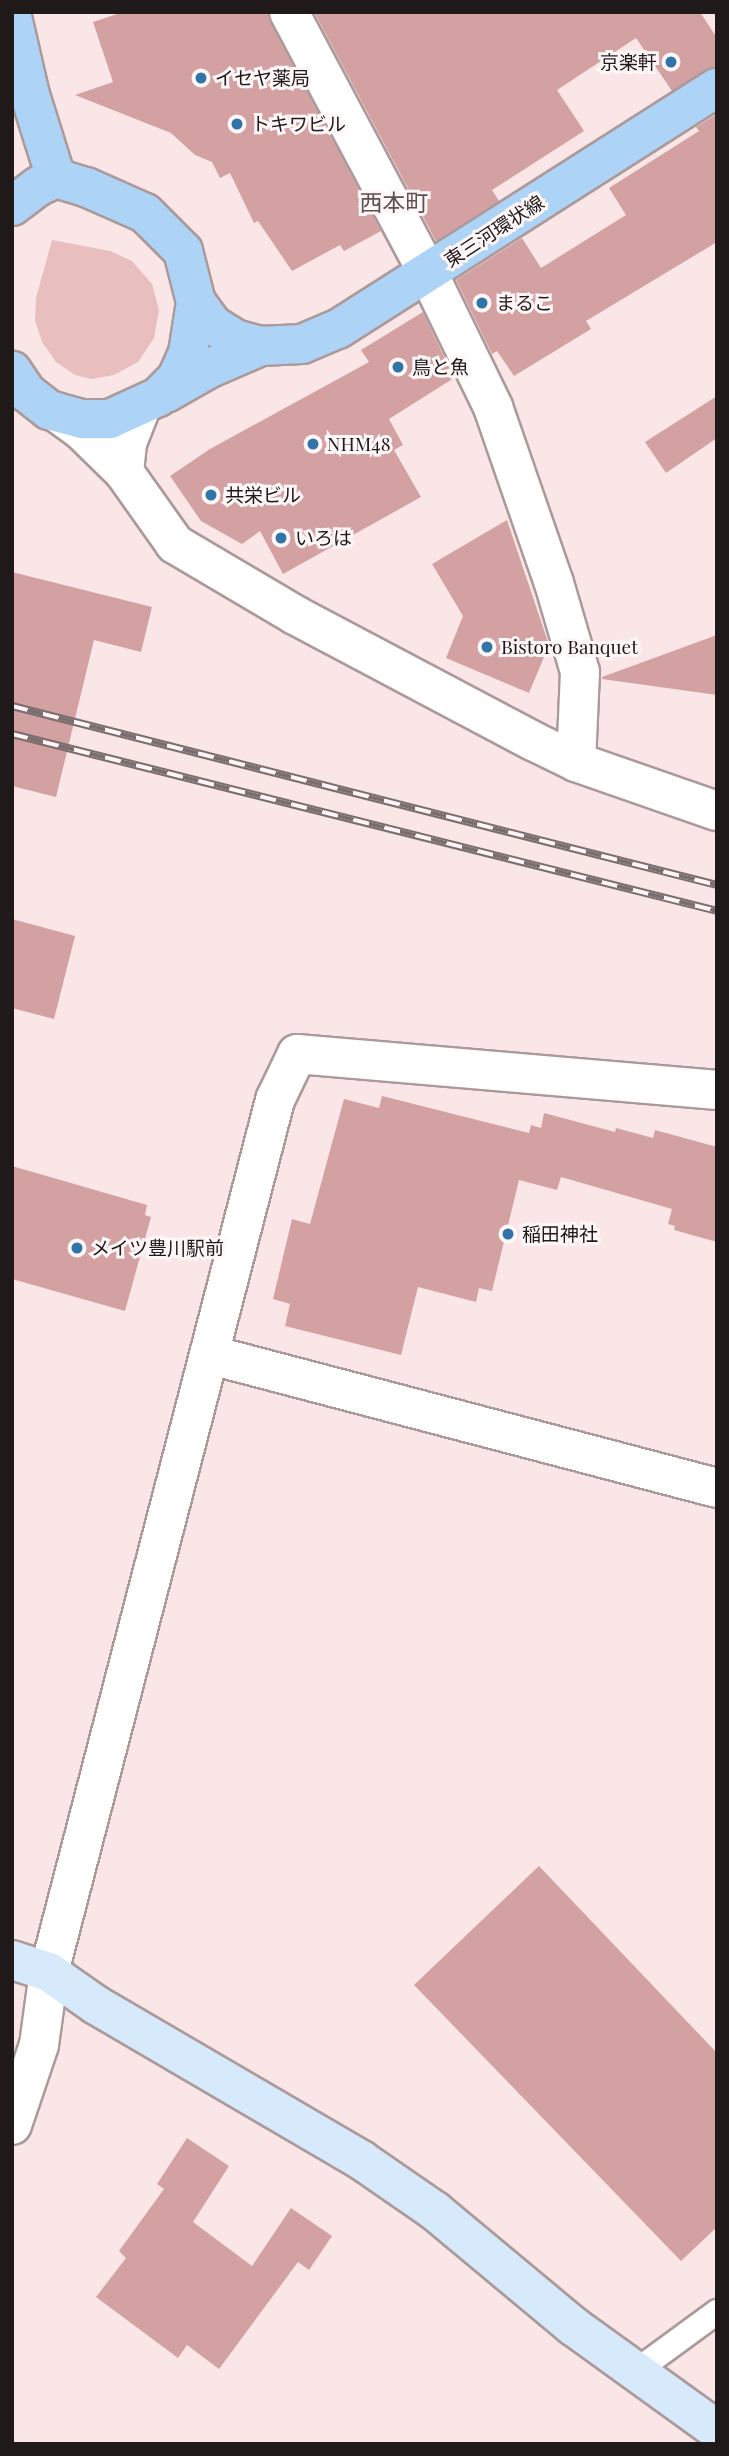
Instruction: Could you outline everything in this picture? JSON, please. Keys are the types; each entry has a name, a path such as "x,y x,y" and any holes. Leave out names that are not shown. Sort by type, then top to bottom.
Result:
{"main road":[{"path":"12,17 30,95 56,178 39,186 12,206"},
{"name":"東三河環状線","path":"56,178 86,187 145,213 183,251 196,302 213,325 235,339 261,346 302,344 326,334 428,273 717,88"},
{"name":"東三河環状線","path":"150,401 177,378 188,353 196,302"},
{"name":"東三河環状線","path":"12,371 39,410 82,419 110,419 150,401 210,368 261,346"}],"street":[{"path":"289,12 428,273 493,407 562,607 580,672 576,762"},
{"path":"124,472 127,443 150,401"},
{"path":"39,410 81,430 124,472 174,544 295,615 576,762 717,811"},
{"path":"12,2125 39,2045 49,1972 275,1100 297,1054 717,1090"},
{"path":"211,1355 717,1489"},
{"path":"12,1960 49,1972 96,2005 361,2160 435,2211 573,2326 717,2430"}],"lane":[{"path":"635,2372 717,2312"}],"shaded area":[{"path":"52,240 110,251 132,261 152,284 159,310 154,338 138,362 114,375 92,379 75,375 56,362 42,342 35,320 36,298"}],"building":[{"path":"123,12 267,12 381,231 344,251 340,245 292,271 258,221 254,223 230,173 220,178 212,162 195,155 171,133 75,95 113,82 93,22"},
{"path":"314,12 700,12 717,38 717,66 705,70 672,91 636,38 557,90 584,131 492,190 499,201 436,241"},
{"path":"717,114 717,242 586,321 591,329 514,376 497,351 492,354 456,280 522,238 541,268 626,215 609,188 699,131 696,127"},
{"path":"423,312 454,378 389,419 403,445 394,450 421,497 283,574 260,531 242,544 201,521 170,476 210,449 369,362 361,350"},
{"path":"717,396 717,438 666,473 645,442"},
{"path":"507,520 549,645 529,693 446,658 463,616 432,564"},
{"path":"12,572 152,607 141,652 94,640 56,797 12,786"},
{"path":"717,635 717,695 602,679 602,677"},
{"path":"12,919 75,936 54,1019 12,1008"},
{"path":"382,1096 529,1133 531,1125 541,1128 544,1113 615,1132 616,1128 653,1138 655,1130 717,1147 717,1242 674,1230 675,1226 668,1224 672,1209 561,1177 557,1190 519,1180 492,1291 479,1288 476,1302 418,1287 401,1355 285,1326 290,1304 273,1299 292,1219 310,1224 344,1099 379,1108"},
{"name":"メイツ豊川駅前","path":"12,1166 147,1205 145,1215 151,1217 125,1311 12,1279"},
{"path":"539,1866 717,2053 717,2227 681,2261 414,1985"},
{"path":"187,2138 229,2166 193,2222 252,2266 291,2208 332,2236 309,2270 298,2262 219,2369 187,2345 178,2358 96,2297 126,2258 119,2251 164,2189 157,2184"}],"railway":[{"path":"12,706 717,885"},
{"path":"12,734 717,911"}],"place":[{"name":"京楽軒","path":"671,62"},
{"name":"イセヤ薬局","path":"201,78"},
{"name":"トキワビル","path":"237,124"},
{"name":"まるこ","path":"482,303"},
{"name":"鳥と魚","path":"398,367"},
{"name":"NHM48","path":"313,444"},
{"name":"共栄ビル","path":"211,495"},
{"name":"いろは","path":"281,538"},
{"name":"Bistoro Banquet","path":"487,647"},
{"name":"稲田神社","path":"508,1234"},
{"name":"メイツ豊川駅前","path":"77,1248"}],"district":[{"name":"西本町","path":"394,202"}]}
